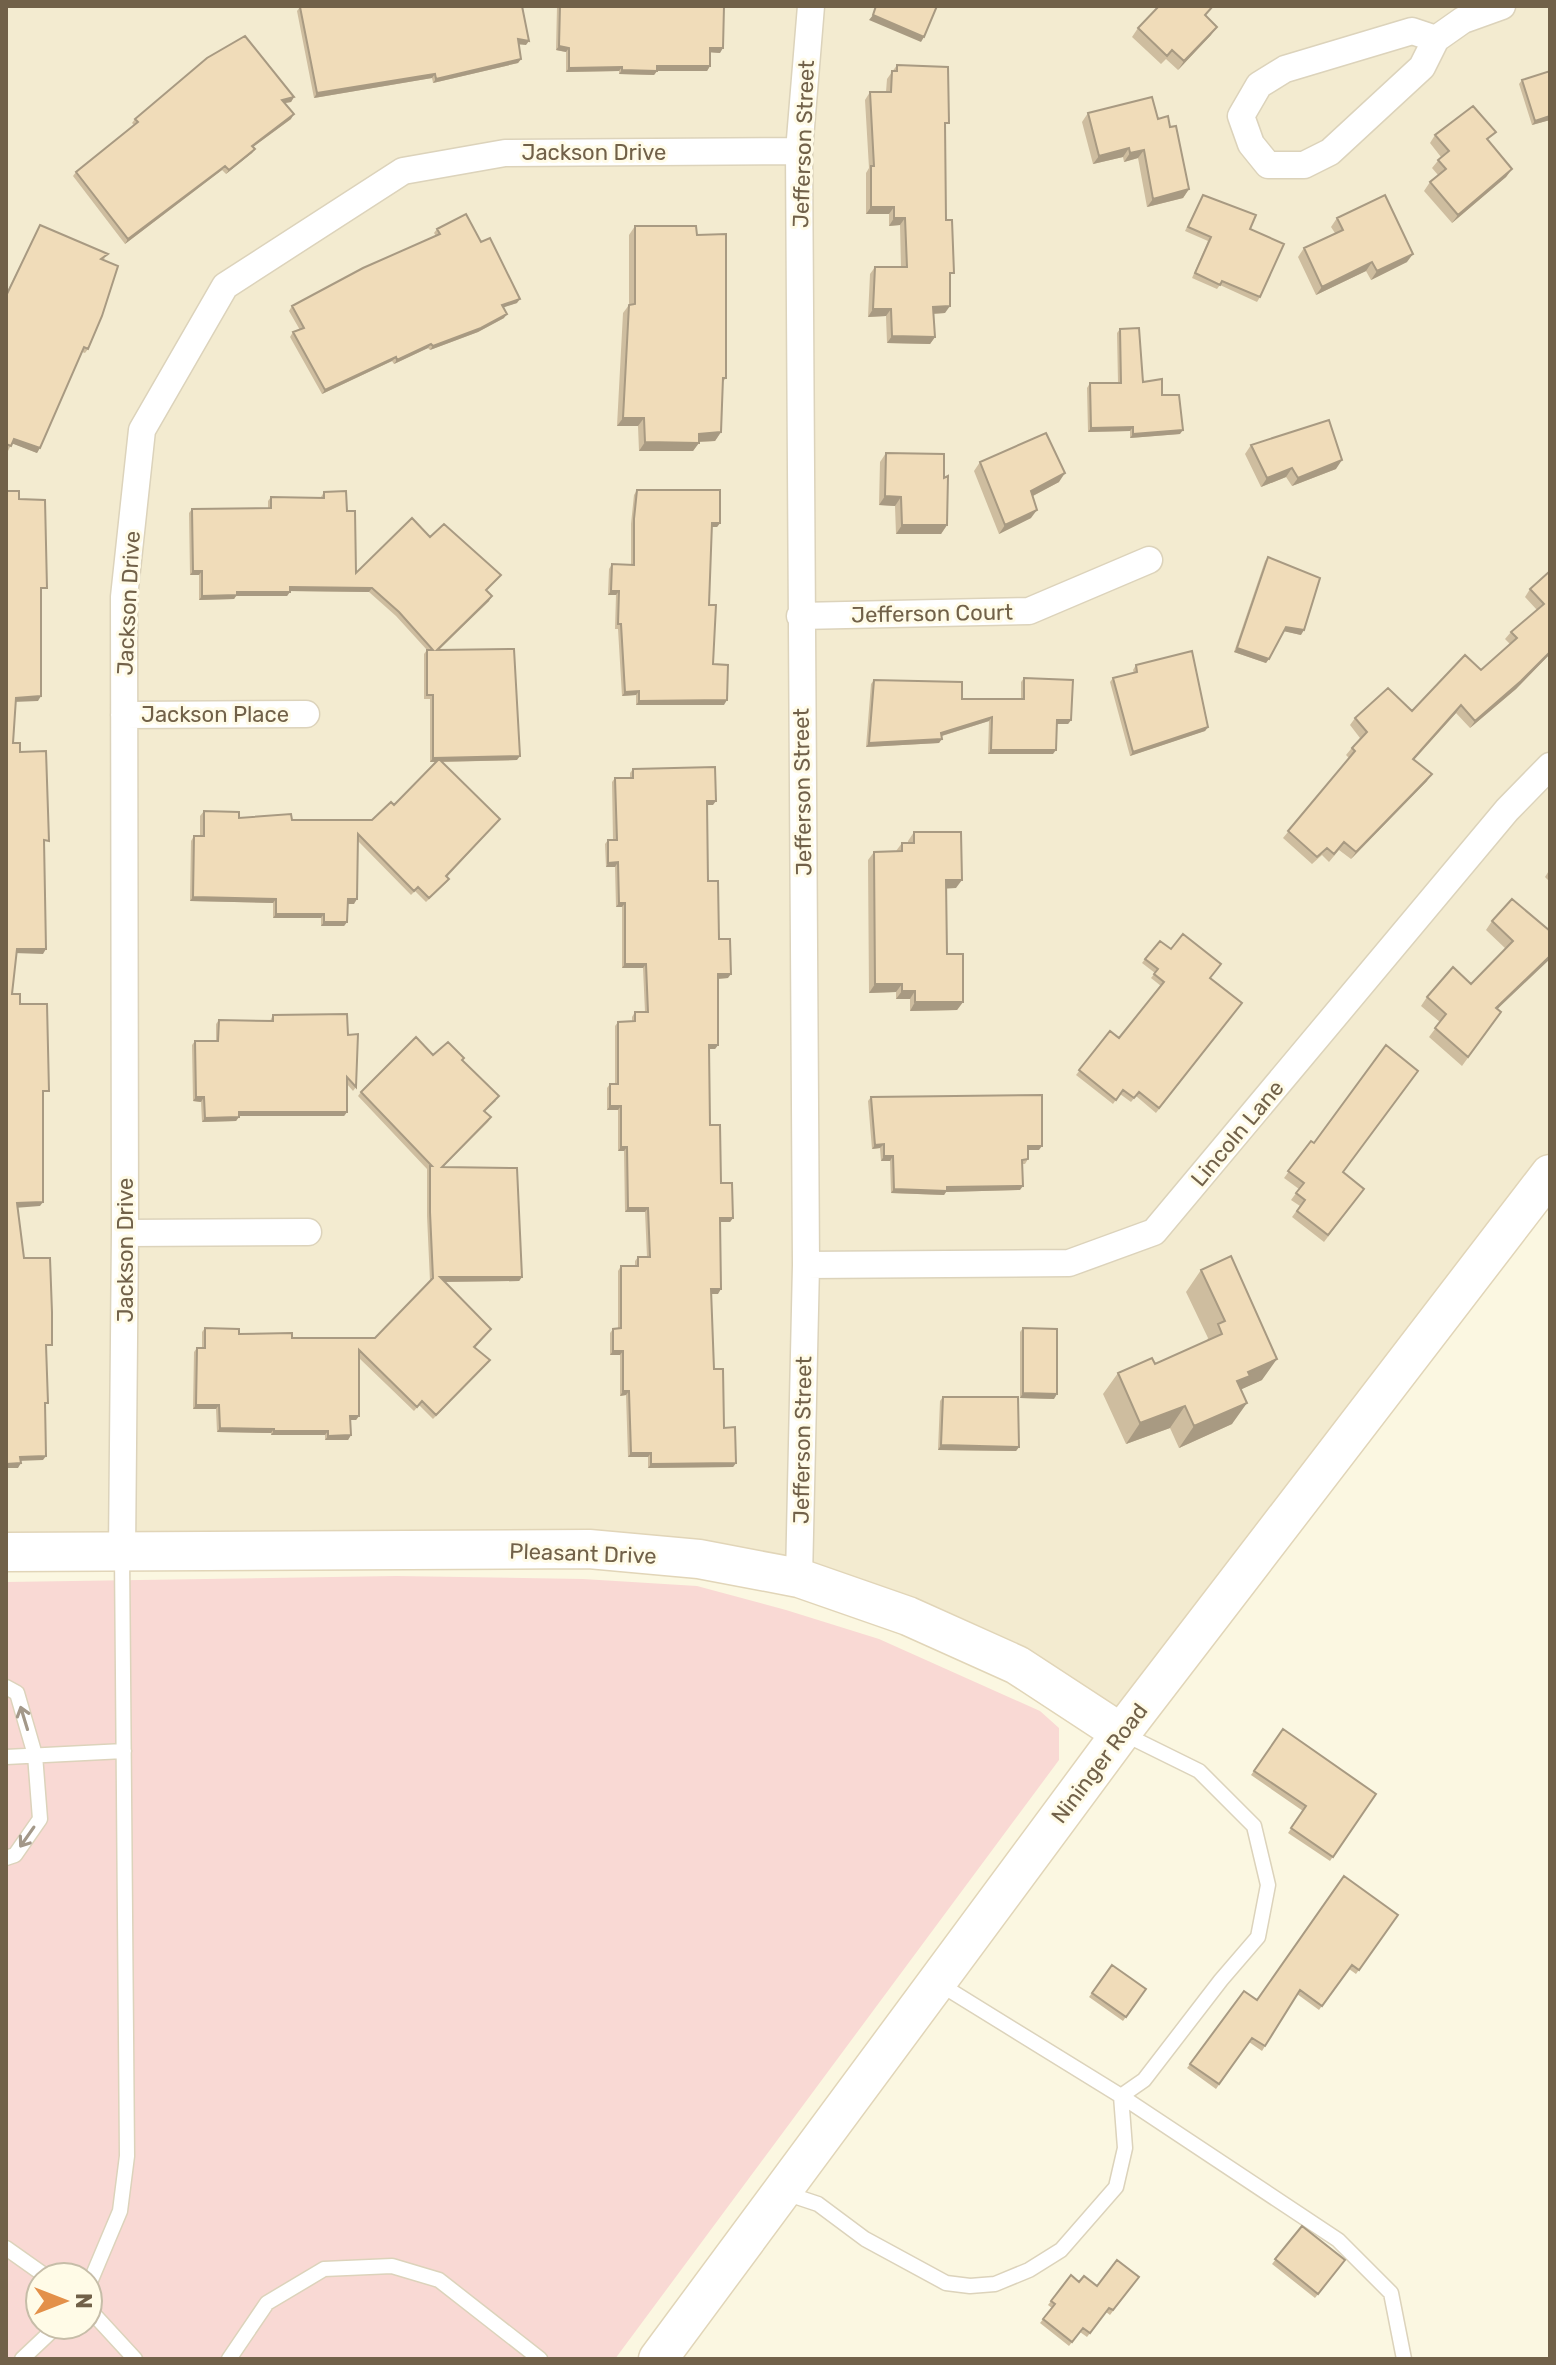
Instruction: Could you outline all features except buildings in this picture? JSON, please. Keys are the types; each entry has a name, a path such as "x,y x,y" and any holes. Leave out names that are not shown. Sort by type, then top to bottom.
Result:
{"street":[{"name":"Jefferson Street","path":"799,1578 806,1265 799,151 811,6"},
{"path":"1436,39 1412,31 1285,69 1259,85 1241,116 1251,144 1268,165 1304,165 1330,152 1422,67 1436,39 1463,20 1502,6"},
{"name":"Jackson Drive","path":"122,1552 124,597 142,430 225,286 403,171 505,153 799,151"},
{"name":"Jefferson Court","path":"800,616 1029,611 1149,560"},
{"name":"Jackson Place","path":"124,715 306,714"},
{"name":"Lincoln Lane","path":"806,1265 1069,1263 1154,1232 1497,822 1550,766"},
{"name":"Nininger Road","path":"658,2359 1121,1733 1550,1174"},
{"path":"125,1233 308,1232"},
{"name":"Pleasant Drive","path":"6,1552 589,1549 699,1559 799,1578 908,1616 1017,1665 1121,1733"}],"lane":[{"path":"99,2261 120,2211 127,2156 122,1552"},
{"path":"6,1687 17,1693 35,1755 40,1819 15,1855 6,1858"},
{"path":"1121,1733 1199,1771 1254,1826 1268,1885 1258,1937 1144,2080 1121,2096"},
{"path":"6,1757 124,1751"},
{"path":"937,1982 1121,2096 1338,2240 1391,2293 1404,2359"},
{"path":"782,2191 818,2204 865,2239 946,2283 970,2286 995,2284 1029,2270 1061,2250 1116,2187 1125,2148 1121,2096"},
{"path":"6,2248 24,2261"},
{"path":"229,2359 267,2303 324,2269 392,2266 439,2280 538,2358"},
{"path":"104,2325 135,2359"},
{"path":"22,2359 41,2341"}],"shaded area":[{"path":"6,6 1550,6 1550,1174 1121,1733 1017,1665 699,1559 6,1552"},
{"path":"396,1576 583,1579 697,1586 879,1639 1040,1711 1059,1728 1059,1760 615,2359 6,2359 6,1582"}]}
